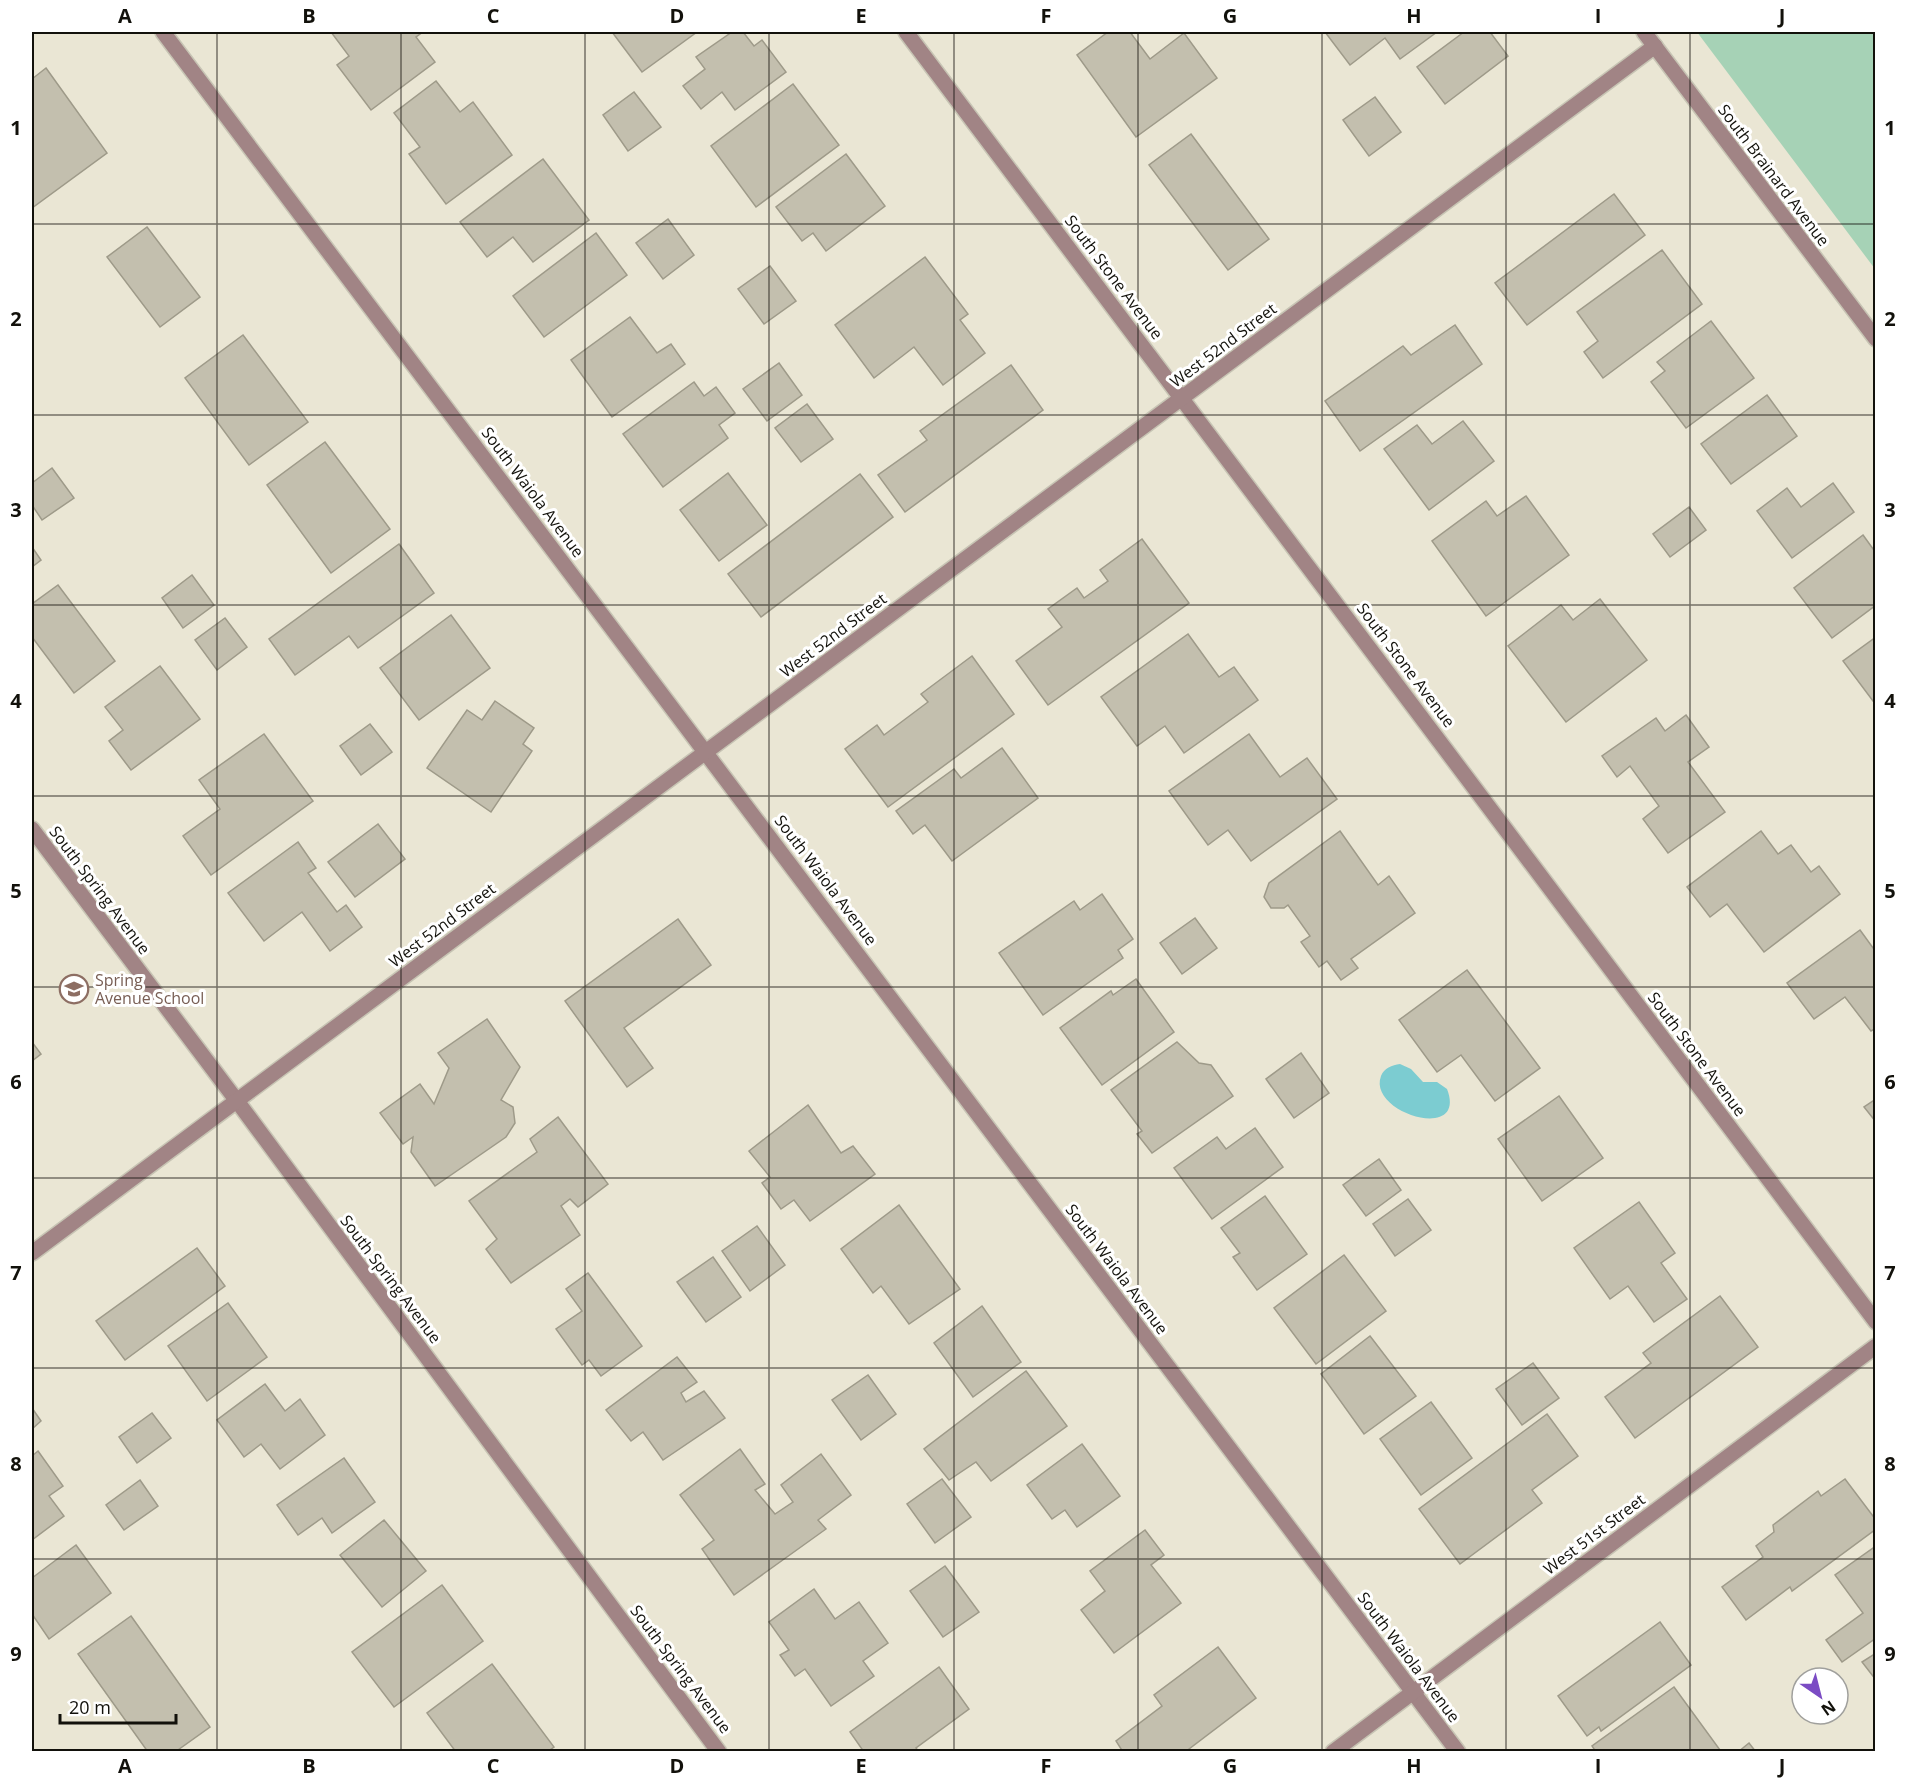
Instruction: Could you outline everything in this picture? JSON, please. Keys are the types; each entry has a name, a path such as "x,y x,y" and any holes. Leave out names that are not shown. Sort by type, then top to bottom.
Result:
{"street":[{"name":"South Waiola Avenue","path":"163,32 707,751 1458,1752"},
{"name":"South Stone Avenue","path":"906,32 1875,1322"},
{"name":"South Brainard Avenue","path":"1644,32 1875,339"},
{"name":"West 52nd Street","path":"32,1253 1655,46"},
{"name":"South Spring Avenue","path":"32,829 237,1101 719,1752"},
{"name":"West 51st Street","path":"1333,1752 1875,1346"}],"green space":[{"path":"1697,32 1875,32 1875,269"}],"water":[{"path":"1400,1064 1411,1069 1423,1082 1437,1082 1447,1089 1450,1105 1444,1115 1432,1118 1417,1117 1401,1111 1388,1101 1381,1089 1381,1076 1389,1067"}],"building":[{"path":"331,32 423,32 416,37 435,62 371,110 337,65 349,56"},
{"path":"612,32 697,32 642,72"},
{"path":"732,32 743,32 754,46 762,40 786,72 735,110 722,92 701,109 683,86 705,69 696,57"},
{"path":"1108,32 1130,32 1150,59 1184,33 1217,78 1136,137 1077,55"},
{"path":"1325,32 1437,32 1400,59 1385,38 1350,65"},
{"path":"1464,32 1490,32 1508,56 1445,104 1417,67"},
{"path":"46,68 107,153 32,208 32,79"},
{"path":"436,81 460,112 473,102 512,155 446,204 409,154 420,147 394,113"},
{"path":"793,84 839,145 756,207 711,146"},
{"path":"634,92 661,127 628,151 603,115"},
{"path":"1375,97 1401,132 1369,156 1343,120"},
{"path":"1191,134 1269,239 1228,270 1149,165"},
{"path":"846,154 885,206 826,251 813,233 802,241 776,207"},
{"path":"543,159 589,220 533,262 513,237 487,257 460,222"},
{"path":"1614,194 1645,235 1527,325 1495,283"},
{"path":"668,219 694,255 663,279 636,243"},
{"path":"147,227 200,297 160,327 107,257"},
{"path":"596,233 627,275 544,337 513,296"},
{"path":"1662,250 1702,304 1603,378 1584,352 1598,341 1577,312"},
{"path":"925,257 968,314 960,320 985,353 943,385 914,347 874,378 835,325"},
{"path":"770,266 796,301 764,324 738,289"},
{"path":"630,317 657,353 671,344 685,364 612,417 571,360"},
{"path":"1711,321 1754,378 1686,428 1651,382 1665,371 1657,362"},
{"path":"1455,325 1482,364 1360,451 1325,401 1403,346 1411,355"},
{"path":"243,335 308,422 249,465 185,378"},
{"path":"779,363 802,395 767,421 743,389"},
{"path":"1011,365 1043,410 905,512 878,475 927,440 920,431"},
{"path":"694,382 704,396 716,387 735,413 719,425 728,438 663,487 623,434"},
{"path":"1767,395 1797,436 1731,484 1701,444"},
{"path":"807,404 833,439 801,462 775,428"},
{"path":"1463,421 1494,461 1429,510 1384,449 1417,425 1432,444"},
{"path":"325,442 390,529 331,573 267,485"},
{"path":"52,468 74,498 42,520 32,505 32,483"},
{"path":"728,473 767,525 719,561 680,510"},
{"path":"860,474 893,517 761,617 728,574"},
{"path":"1833,483 1854,512 1792,558 1757,511 1787,488 1801,507"},
{"path":"1526,496 1569,555 1486,616 1432,541 1486,501 1497,516"},
{"path":"1689,507 1706,530 1670,557 1653,534"},
{"path":"1863,535 1876,553 1876,605 1832,638 1794,588"},
{"path":"1142,539 1189,603 1048,705 1016,661 1062,627 1048,609 1077,588 1084,598 1108,581 1100,570"},
{"path":"399,544 434,593 358,648 349,636 295,675 269,639"},
{"path":"32,547 41,560 32,567"},
{"path":"192,575 214,605 183,628 162,598"},
{"path":"58,585 115,661 74,693 32,637 32,604"},
{"path":"1600,599 1647,660 1566,722 1508,646 1561,605 1573,620"},
{"path":"451,615 490,668 419,720 380,668"},
{"path":"225,618 247,647 217,670 195,640"},
{"path":"1188,634 1219,677 1234,667 1258,700 1184,753 1165,726 1137,746 1101,697"},
{"path":"1876,637 1876,705 1843,661"},
{"path":"972,656 1014,714 888,807 845,749 877,725 884,735 928,702 921,694"},
{"path":"160,666 200,719 131,770 109,741 123,730 105,707"},
{"path":"495,701 534,728 523,744 532,751 491,812 427,768 467,710 482,720"},
{"path":"1686,715 1709,747 1688,762 1725,812 1668,853 1643,819 1659,806 1630,766 1617,777 1602,756 1656,718 1665,731"},
{"path":"370,724 392,752 361,775 340,746"},
{"path":"264,734 313,801 211,875 183,836 220,809 199,780"},
{"path":"1249,734 1280,777 1307,758 1337,799 1251,861 1228,830 1208,845 1169,791"},
{"path":"1002,748 1038,798 952,861 925,825 913,834 896,811 954,769 961,778"},
{"path":"378,824 405,859 355,897 328,862"},
{"path":"1340,831 1378,885 1389,876 1415,913 1351,959 1358,968 1341,980 1327,961 1319,967 1301,942 1310,936 1288,905 1284,908 1271,908 1264,897 1269,883"},
{"path":"1761,831 1778,854 1791,845 1811,872 1819,866 1840,894 1764,952 1727,904 1710,917 1687,887"},
{"path":"298,842 316,868 308,873 337,912 346,905 362,927 330,951 302,912 264,941 228,893"},
{"path":"1102,894 1133,939 1118,950 1123,958 1043,1015 999,953 1074,901 1080,910"},
{"path":"1195,918 1217,948 1182,974 1160,943"},
{"path":"678,919 711,965 624,1028 653,1068 627,1087 565,1001"},
{"path":"1860,930 1876,952 1876,1028 1871,1031 1845,997 1814,1019 1787,983"},
{"path":"1467,970 1540,1068 1495,1101 1461,1055 1437,1072 1399,1020"},
{"path":"1136,979 1174,1032 1102,1085 1060,1028 1111,991 1113,995"},
{"path":"487,1019 520,1067 501,1100 513,1107 515,1123 506,1137 435,1186 411,1152 413,1137 403,1144 380,1113 420,1084 434,1104 449,1068 438,1053"},
{"path":"32,1042 41,1054 32,1061"},
{"path":"1177,1042 1199,1063 1211,1065 1233,1096 1152,1153 1137,1134 1142,1131 1111,1090"},
{"path":"1301,1053 1329,1093 1294,1118 1266,1079"},
{"path":"1559,1096 1603,1158 1542,1201 1498,1139"},
{"path":"1876,1099 1876,1122 1864,1107"},
{"path":"808,1105 841,1153 853,1146 875,1174 810,1221 794,1200 781,1209 762,1183 770,1177 749,1151"},
{"path":"558,1117 608,1184 578,1207 570,1199 561,1206 580,1235 511,1283 486,1249 497,1239 469,1201 537,1152 530,1139"},
{"path":"1255,1128 1283,1167 1212,1219 1174,1168 1217,1137 1226,1149"},
{"path":"1379,1159 1401,1190 1366,1216 1343,1185"},
{"path":"1265,1196 1307,1254 1257,1290 1233,1257 1240,1253 1221,1228"},
{"path":"1408,1199 1431,1230 1395,1256 1373,1224"},
{"path":"1639,1202 1675,1253 1661,1263 1687,1299 1654,1322 1628,1286 1610,1299 1574,1248"},
{"path":"899,1205 960,1289 909,1324 881,1286 873,1293 841,1249"},
{"path":"757,1226 785,1265 750,1291 722,1251"},
{"path":"197,1248 225,1286 125,1360 96,1321"},
{"path":"1344,1255 1386,1311 1316,1364 1274,1308"},
{"path":"713,1257 741,1297 706,1322 677,1282"},
{"path":"588,1273 642,1346 601,1376 589,1360 582,1365 556,1329 582,1311 566,1289"},
{"path":"1720,1296 1758,1347 1635,1438 1605,1397 1651,1363 1643,1353"},
{"path":"228,1303 267,1357 207,1401 168,1346"},
{"path":"982,1306 1021,1362 973,1397 934,1343"},
{"path":"1370,1336 1416,1396 1364,1434 1321,1374"},
{"path":"677,1357 697,1382 681,1393 686,1402 704,1391 725,1418 663,1460 643,1432 631,1441 606,1410"},
{"path":"1533,1363 1559,1398 1522,1425 1496,1389"},
{"path":"1026,1371 1067,1426 991,1481 976,1462 949,1480 924,1449"},
{"path":"868,1375 896,1414 861,1440 832,1400"},
{"path":"265,1384 285,1411 300,1399 325,1435 280,1469 261,1444 244,1457 217,1420"},
{"path":"1431,1402 1472,1458 1421,1495 1380,1439"},
{"path":"32,1408 41,1421 32,1429"},
{"path":"152,1413 171,1438 137,1463 119,1437"},
{"path":"1547,1414 1578,1456 1532,1490 1542,1503 1460,1564 1419,1509"},
{"path":"1082,1444 1120,1496 1077,1527 1065,1510 1052,1519 1027,1485"},
{"path":"740,1449 765,1484 755,1490 775,1514 793,1502 781,1485 821,1454 851,1495 818,1520 826,1529 734,1595 702,1549 714,1540 680,1495"},
{"path":"38,1451 63,1486 49,1496 64,1516 32,1540 32,1456"},
{"path":"344,1458 375,1502 332,1533 322,1518 298,1535 277,1505"},
{"path":"942,1479 971,1517 935,1543 907,1504"},
{"path":"1845,1479 1876,1520 1876,1529 1792,1591 1790,1587 1746,1620 1722,1587 1763,1557 1756,1546 1774,1532 1773,1525 1818,1491 1821,1496"},
{"path":"140,1480 158,1506 124,1530 106,1505"},
{"path":"384,1520 426,1571 382,1607 340,1555"},
{"path":"1145,1530 1164,1555 1151,1565 1181,1603 1114,1653 1081,1610 1105,1591 1090,1571"},
{"path":"76,1545 111,1593 49,1639 32,1614 32,1578"},
{"path":"1876,1546 1876,1638 1842,1662 1826,1640 1863,1613 1835,1575"},
{"path":"945,1566 979,1612 943,1637 910,1591"},
{"path":"442,1585 483,1641 394,1707 352,1652"},
{"path":"814,1589 835,1619 859,1602 888,1643 863,1661 874,1676 831,1706 805,1669 795,1676 780,1655 789,1650 769,1622"},
{"path":"131,1616 210,1727 175,1752 148,1752 78,1654"},
{"path":"1660,1622 1691,1665 1601,1731 1599,1727 1587,1736 1558,1696"},
{"path":"1218,1647 1256,1698 1185,1752 1123,1752 1116,1741 1162,1706 1154,1695"},
{"path":"1876,1653 1876,1680 1862,1662"},
{"path":"492,1664 554,1747 547,1752 456,1752 427,1713"},
{"path":"939,1667 969,1709 916,1748 919,1752 864,1752 850,1732"},
{"path":"1674,1687 1720,1750 1596,1752 1592,1746"},
{"path":"1749,1743 1756,1752 1738,1752"}],"place":[{"name":"Spring Avenue School","path":"74,989"}]}
